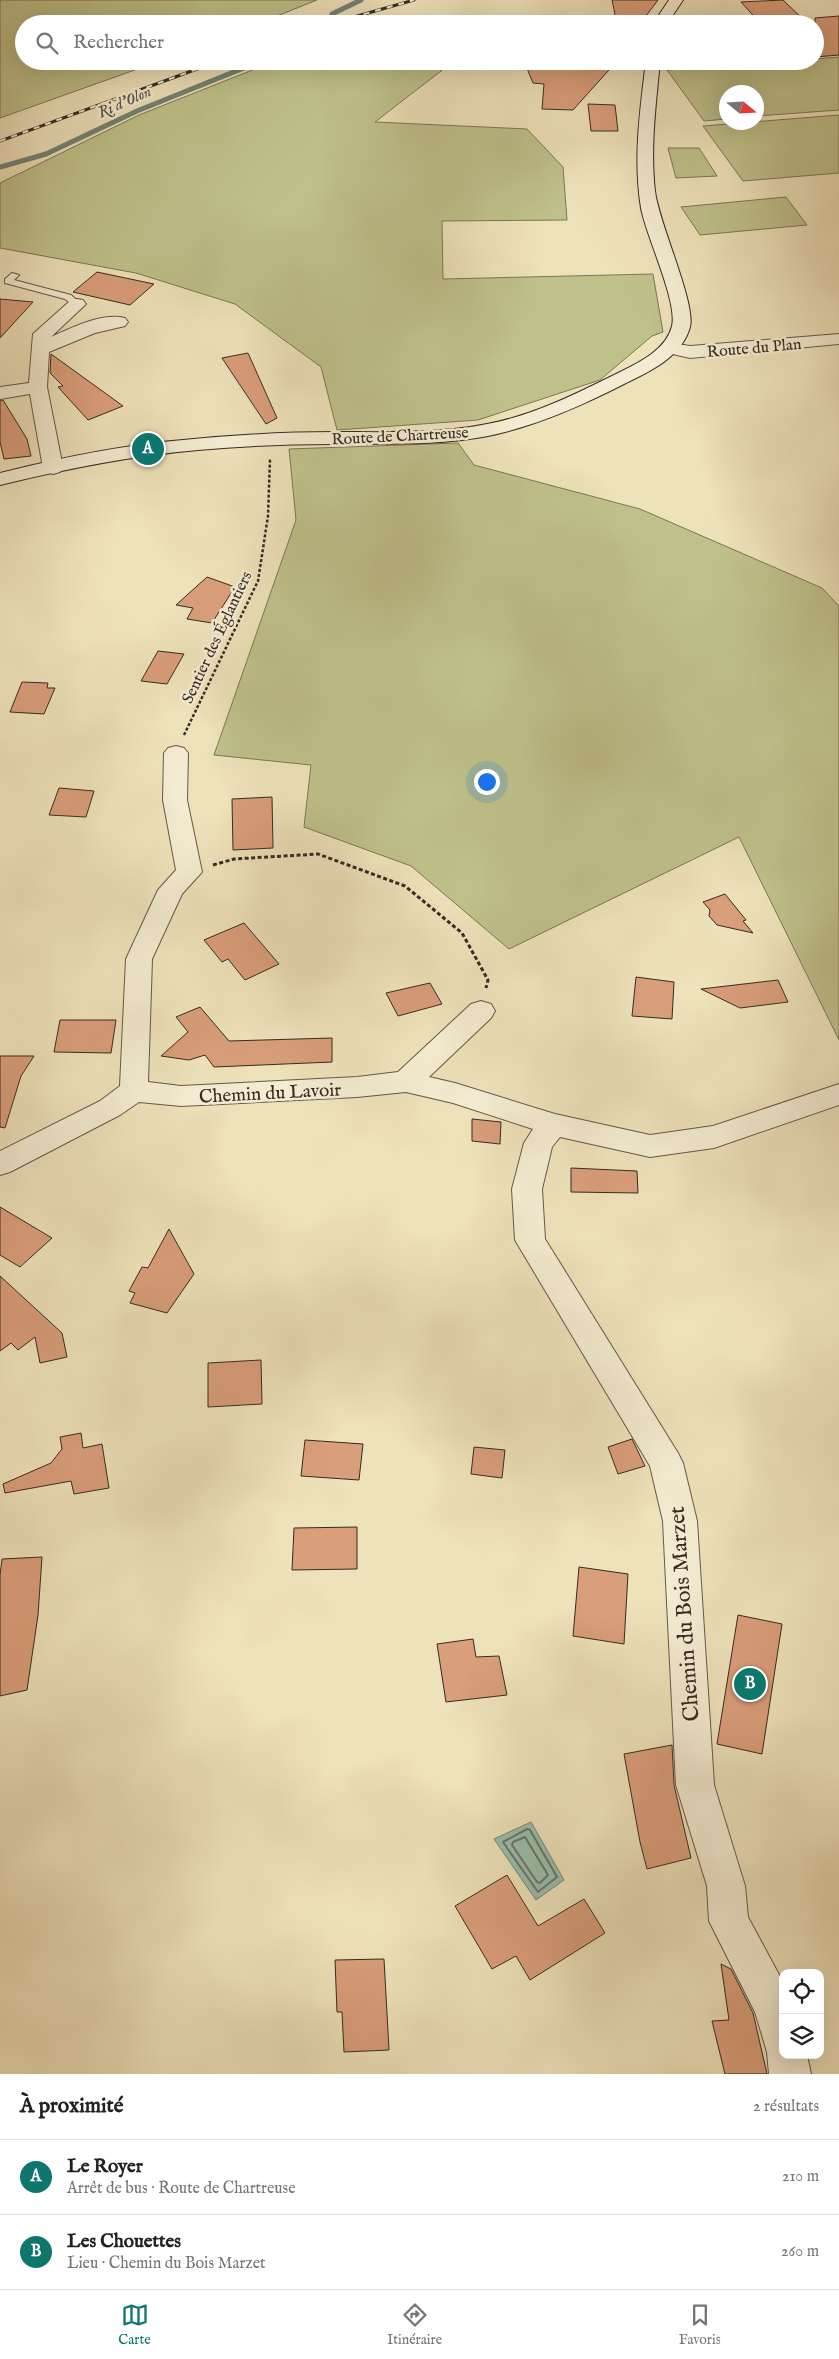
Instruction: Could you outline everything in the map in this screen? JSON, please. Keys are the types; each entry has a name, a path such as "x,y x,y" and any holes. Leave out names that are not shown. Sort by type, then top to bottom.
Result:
{"street":[{"path":"666,15 676,0"},
{"name":"Route de Chartreuse","path":"0,480 148,449 272,439 420,437 487,430 525,420 594,392 648,364 670,348 677,339 683,322 670,268 650,210 646,168 652,70"},
{"path":"53,468 38,387 42,334 78,304"},
{"path":"40,349 99,324 119,322"},
{"name":"Route du Plan","path":"670,348 690,352 839,339"},
{"path":"0,393 38,387"},
{"path":"0,1164 110,1108 134,1091 139,959 171,890 189,872 175,800 176,753"},
{"path":"406,1082 481,1011"},
{"name":"Chemin du Lavoir","path":"134,1091 181,1096 357,1087 406,1082 455,1093 554,1125 650,1146 714,1137 839,1094"},
{"name":"Chemin du Bois Marzet","path":"554,1125 538,1144 527,1189 530,1240 666,1463 680,1521 695,1785 726,1886 728,1921 774,2007 779,2026"},
{"path":"787,2059 790,2074"}],"lane":[{"path":"15,275 8,281 68,297 78,304"}],"path":[{"name":"Sentier des Églantiers","path":"176,753 198,702 258,581 268,516 272,439"},
{"path":"189,872 234,859 318,854 404,886 462,933 488,980 481,1011"}],"green space":[{"path":"0,0 317,0 280,15 15,15 15,70 135,70 0,118"},
{"path":"839,57 839,110 764,115 764,85 719,85 719,120 704,121 667,70 824,70 824,58"},
{"path":"252,70 442,70 375,122 527,129 563,167 567,220 442,221 443,279 653,274 663,332 652,336 600,380 478,420 337,430 321,367 235,304 136,273 0,248 0,183 139,115"},
{"path":"839,115 839,173 743,181 703,126 719,125 719,130 764,130 764,121"},
{"path":"668,148 699,148 717,176 676,178"},
{"path":"786,197 807,225 700,235 681,207"},
{"path":"458,443 474,465 640,509 822,588 839,606 839,1040 739,837 509,949 411,866 304,827 311,765 214,755 296,520 289,449"}],"water":[{"path":"531,1822 564,1880 536,1900 494,1839"}],"building":[{"path":"612,0 658,0 647,15 615,15"},
{"path":"783,0 799,15 753,15 741,2"},
{"path":"839,16 839,55 824,56 824,17"},
{"path":"528,70 609,70 573,110 542,109 544,84 533,83"},
{"path":"588,104 615,105 618,131 591,131"},
{"path":"97,272 154,284 130,305 73,292"},
{"path":"0,299 33,302 0,338"},
{"path":"248,353 277,418 266,424 222,358"},
{"path":"51,354 123,406 88,420 58,387 63,386 50,373"},
{"path":"3,400 27,439 31,456 4,459 0,442 0,401"},
{"path":"207,577 235,587 212,623 187,619 193,608 176,605"},
{"path":"158,651 184,654 167,684 141,681"},
{"path":"22,682 48,683 47,688 55,688 44,714 10,712"},
{"path":"59,788 94,791 86,817 49,815"},
{"path":"272,797 273,848 233,850 232,799"},
{"path":"725,894 746,920 743,921 753,933 717,925 709,916 710,910 703,902"},
{"path":"244,923 279,964 245,980 228,959 222,962 204,940"},
{"path":"636,977 674,982 672,1019 632,1016"},
{"path":"778,980 788,1002 740,1008 701,989"},
{"path":"430,983 442,1004 398,1016 386,993"},
{"path":"200,1007 229,1041 332,1038 332,1062 214,1067 205,1055 189,1060 161,1056 188,1032 176,1017"},
{"path":"60,1020 116,1020 111,1053 54,1052"},
{"path":"0,1056 34,1056 21,1076 5,1128 0,1127"},
{"path":"472,1119 501,1122 500,1144 472,1141"},
{"path":"571,1168 637,1171 638,1193 571,1192"},
{"path":"0,1207 52,1238 20,1267 0,1255"},
{"path":"169,1229 194,1274 167,1313 130,1303 135,1293 129,1291 142,1267 148,1268"},
{"path":"0,1276 62,1333 67,1357 40,1363 35,1337 18,1350 11,1343 0,1351"},
{"path":"261,1360 262,1404 208,1407 208,1363"},
{"path":"81,1433 83,1448 102,1444 109,1488 74,1494 71,1481 5,1493 3,1484 51,1463 62,1449 60,1437"},
{"path":"632,1439 645,1466 618,1474 608,1447"},
{"path":"305,1440 363,1444 359,1480 301,1476"},
{"path":"474,1447 505,1450 502,1478 471,1474"},
{"path":"357,1527 357,1569 292,1570 294,1528"},
{"path":"42,1557 38,1615 27,1690 0,1696 0,1575 2,1559"},
{"path":"579,1567 628,1574 624,1644 573,1636"},
{"path":"738,1615 782,1624 762,1754 717,1744"},
{"path":"473,1639 476,1657 499,1656 507,1695 446,1702 437,1644"},
{"path":"672,1745 674,1785 691,1858 647,1869 640,1842 624,1754"},
{"path":"507,1875 538,1926 584,1899 605,1933 530,1980 516,1956 492,1969 455,1906"},
{"path":"384,1959 389,2050 344,2052 342,2012 337,2012 335,1960"},
{"path":"721,1964 731,1969 753,2013 767,2074 725,2074 712,2021 729,2020"}],"waterway":[{"name":"Ri d'Olon","path":"332,14 361,0"},
{"name":"Ri d'Olon","path":"0,167 46,154 137,111 239,70"}],"railway":[{"path":"361,15 414,0"},
{"path":"0,141 194,70"}],"place":[{"name":"Le Royer","path":"148,449"},
{"name":"Les Chouettes","path":"750,1684"}]}
